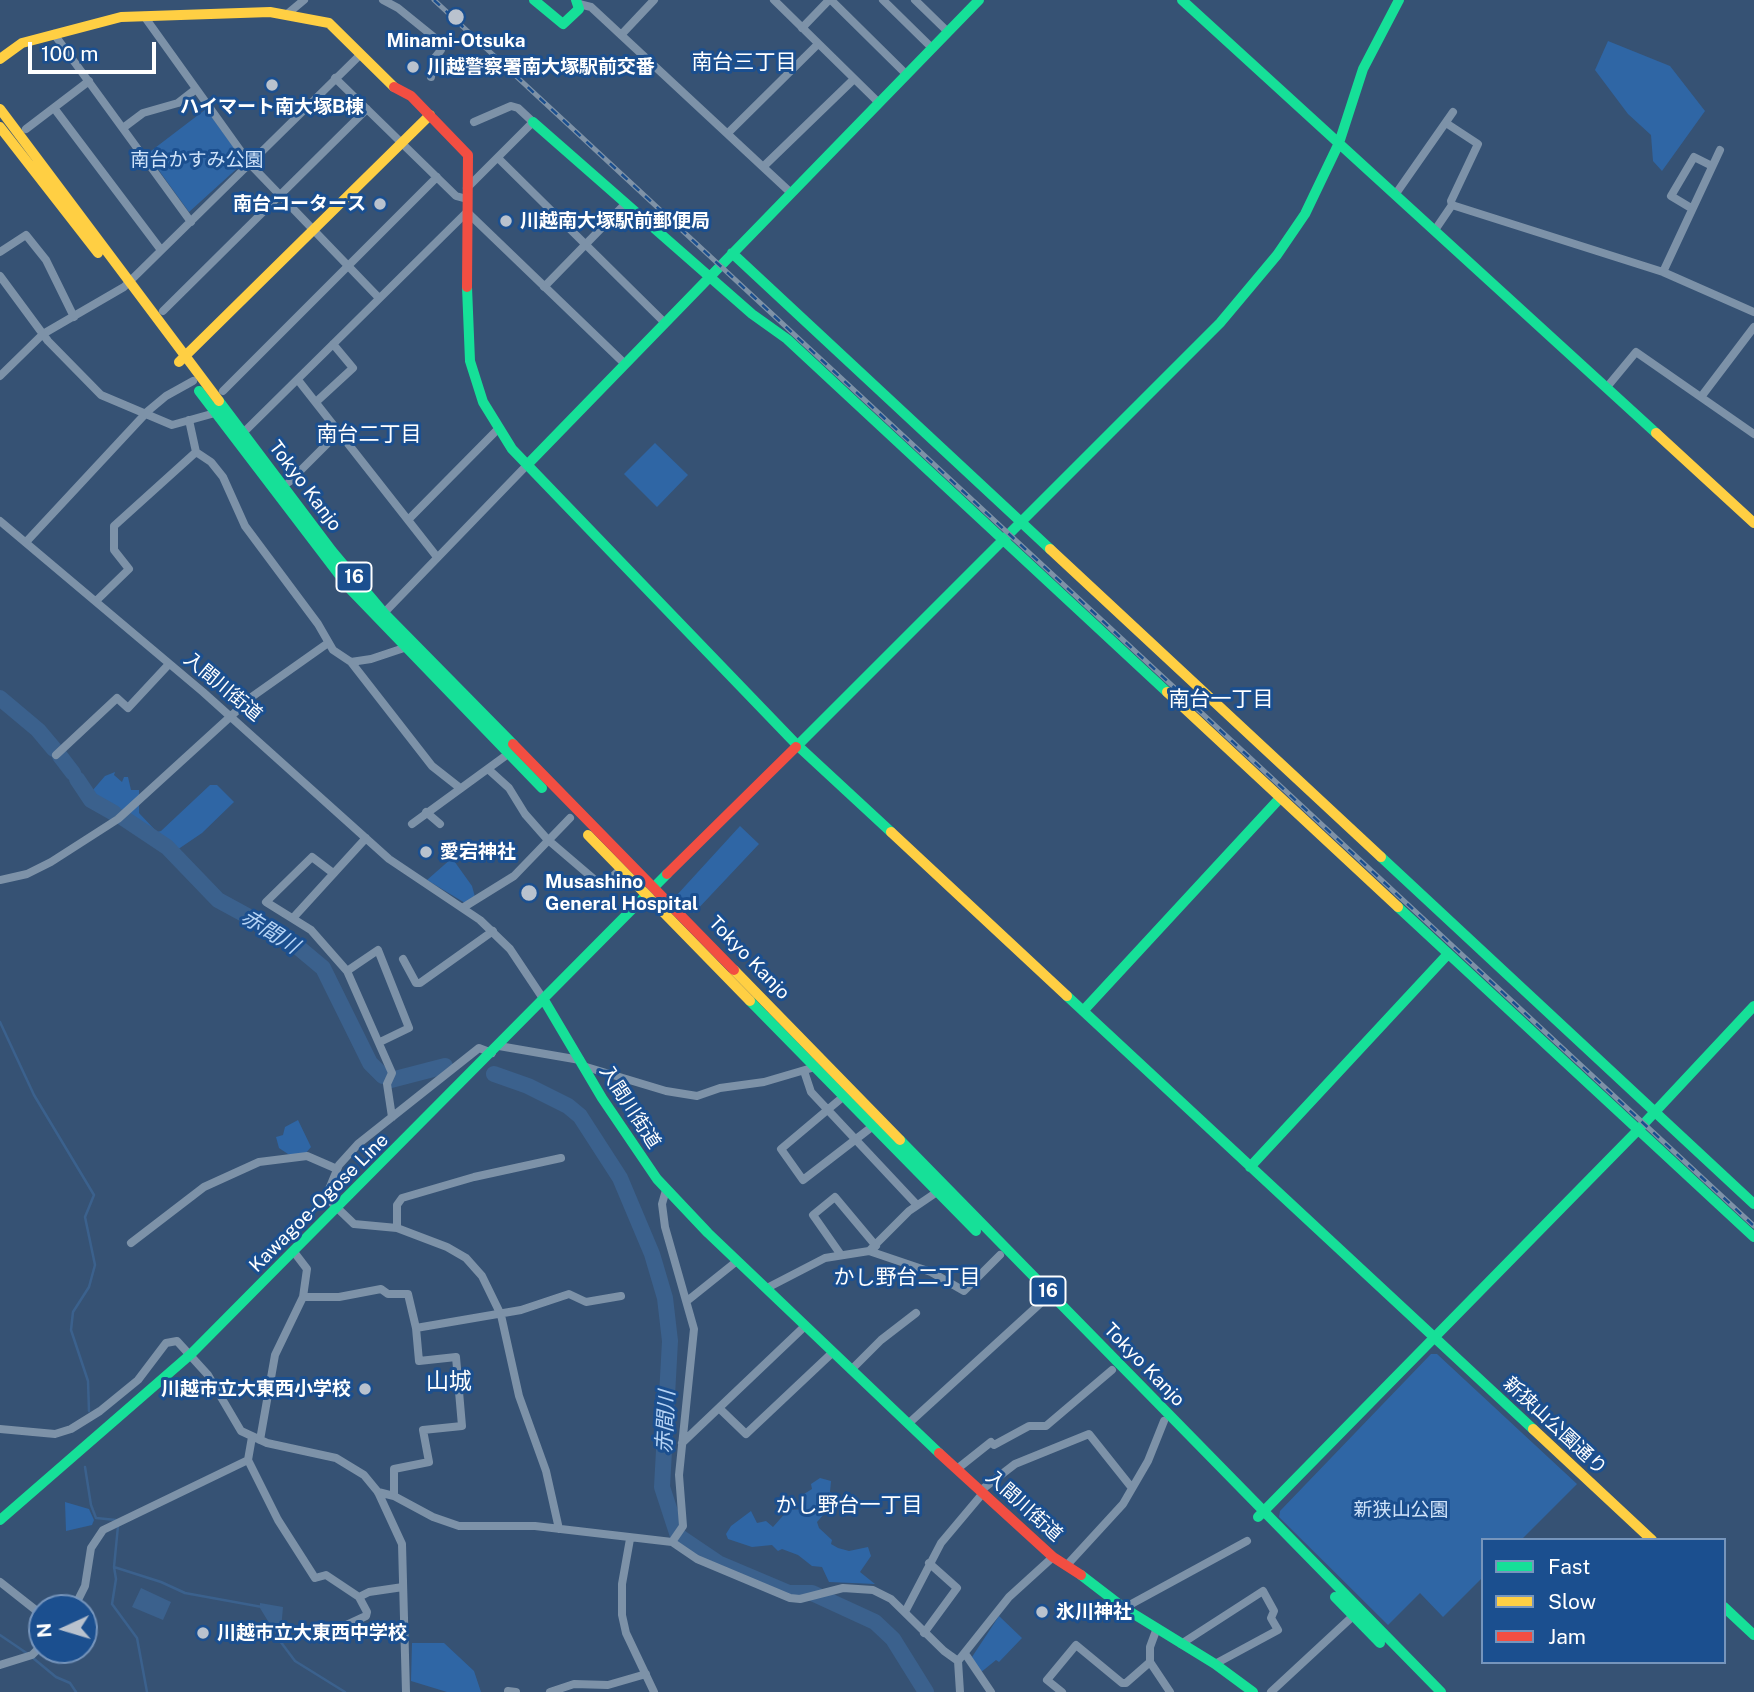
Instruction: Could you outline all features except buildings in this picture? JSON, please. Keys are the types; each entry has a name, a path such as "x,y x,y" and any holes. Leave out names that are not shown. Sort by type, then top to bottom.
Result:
{"main road":[{"path":"534,0 561,24 579,9 578,2"},
{"path":"527,466 979,0"},
{"path":"1182,0 1754,523"},
{"name":"Kawagoe-Ogose Line","path":"0,1520 191,1354 1247,293 1305,214 1339,143 1363,69 1399,0"},
{"name":"新狭山公園通り","path":"0,59 22,43 121,17 258,12 326,21 399,92 411,96 466,150 467,326 470,360 478,390 498,429 527,466 797,745 1650,1538"},
{"name":"Tokyo Kanjo","path":"0,109 182,359 243,433 332,551 384,613 937,1192 1112,1370 1441,1692"},
{"path":"182,359 430,115"},
{"path":"533,121 764,323 787,339 1754,1237"},
{"name":"Tokyo Kanjo","path":"0,127 127,284"},
{"path":"732,253 1754,1204"},
{"name":"Tokyo Kanjo","path":"182,359 215,413 350,589 404,648 621,869 652,892 1261,1514 1353,1616 1428,1692"},
{"path":"1083,1011 1280,798"},
{"path":"1250,1167 1448,954"},
{"name":"入間川街道","path":"544,1000 666,1190 737,1261 908,1424 1053,1556 1096,1584 1124,1608 1215,1664 1253,1692"},
{"path":"1261,1514 1638,1130 1754,1006"},
{"path":"1726,1609 1754,1635"}],"street":[{"path":"286,15 304,0"},
{"path":"383,0 440,42 442,49 433,60 431,77"},
{"path":"621,35 654,0"},
{"path":"774,0 878,102"},
{"path":"802,28 830,0 906,74"},
{"path":"883,0 932,48"},
{"path":"915,0 948,32"},
{"path":"578,2 591,7 791,193"},
{"path":"144,16 250,164 379,298"},
{"path":"54,34 191,222"},
{"path":"727,133 818,44"},
{"path":"1,373 43,334 127,284 360,54"},
{"path":"335,78 456,196 467,194 533,121 518,108 511,106 474,122"},
{"path":"763,167 854,79"},
{"path":"26,129 89,81"},
{"path":"123,128 144,113 178,103 196,89"},
{"path":"54,108 161,250"},
{"path":"163,312 367,109"},
{"path":"1395,195 1453,112"},
{"path":"1435,230 1452,205 1451,201 1478,144 1446,123"},
{"path":"1663,272 1720,150"},
{"path":"1691,208 1671,196 1694,157 1712,166"},
{"path":"498,158 666,323"},
{"path":"223,391 437,177"},
{"path":"544,287 626,203"},
{"path":"1452,205 1663,272 1754,313"},
{"path":"243,433 467,212 625,365"},
{"path":"0,252 26,235 46,260 74,317"},
{"path":"0,276 43,334 101,395 172,425 215,413"},
{"path":"1701,397 1754,327"},
{"path":"316,402 353,369 333,344"},
{"path":"1607,387 1636,352 1754,434"},
{"path":"298,380 437,557"},
{"path":"27,541 145,414 166,396 193,381"},
{"path":"190,420 196,452 211,462 223,477 245,526 318,624 328,643 351,662 432,766 460,788"},
{"path":"409,519 498,429"},
{"path":"289,482 339,432"},
{"path":"96,601 129,569 114,550 114,526 196,452"},
{"path":"384,613 527,466"},
{"name":"入間川街道","path":"0,522 27,541 230,715 366,838 416,878 464,907 493,931 510,949 544,1000"},
{"path":"0,880 40,867 118,819 230,715 328,643"},
{"path":"351,662 371,659 404,648"},
{"path":"56,755 117,698 128,708 169,664"},
{"path":"412,824 508,754"},
{"path":"488,769 509,788 525,814 547,839 602,886 621,869"},
{"path":"426,812 440,824"},
{"path":"464,907 514,876 570,818"},
{"path":"293,918 366,838"},
{"path":"333,873 314,856 266,902 318,936 347,971 392,1073 387,1084 392,1117"},
{"path":"403,959 416,983 420,983 493,931"},
{"path":"347,971 378,950 409,1028 380,1042"},
{"path":"559,1529 546,1471 519,1396 501,1315 482,1276 466,1258 447,1247 397,1228 358,1226 329,1200 327,1190 337,1169 348,1153 480,1048 582,1063 666,1091 697,1096 815,1067"},
{"path":"804,1071 811,1092 917,1205"},
{"path":"844,1096 781,1149 803,1180 873,1126"},
{"path":"131,1243 204,1187 259,1162 307,1156 337,1169"},
{"path":"397,1228 397,1205 402,1198 474,1177 561,1158"},
{"path":"666,1190 662,1204 665,1227 687,1301 694,1342 679,1493 684,1517 676,1536"},
{"path":"766,1288 825,1258 872,1248 917,1205 937,1192"},
{"path":"841,1255 813,1215 835,1197 872,1248 931,1272 964,1292 1000,1255"},
{"path":"81,1594 94,1541 110,1526 248,1461 256,1439 275,1355 303,1297 307,1269 294,1252"},
{"path":"687,1301 737,1261"},
{"path":"303,1297 339,1297 381,1289 388,1294 408,1294 416,1328 419,1361 456,1357 462,1426 423,1430 429,1462 394,1469 394,1496"},
{"path":"416,1328 501,1315 543,1305 569,1294 586,1302 621,1296"},
{"path":"908,1424 1044,1300"},
{"path":"851,1370 881,1340 916,1313"},
{"path":"682,1443 805,1326"},
{"path":"0,1429 55,1434 71,1429 100,1411 138,1380 166,1343 177,1340 215,1386 236,1426 256,1439 336,1458 364,1475 378,1492 400,1536 406,1692"},
{"path":"719,1408 746,1434 832,1353"},
{"path":"957,1469 991,1442 995,1446 1029,1426 1046,1426 1112,1370"},
{"path":"1067,1565 1116,1511 1132,1488 1148,1461 1164,1421"},
{"path":"905,1612 941,1543 982,1492 1015,1464 1089,1434 1132,1488"},
{"path":"248,1461 278,1521 315,1578 326,1575 359,1597 367,1615 340,1628"},
{"path":"378,1492 394,1496 451,1524 559,1529 630,1539 676,1536"},
{"path":"676,1536 697,1559 777,1595 800,1600 843,1588 866,1589 886,1596 958,1661 960,1692"},
{"path":"630,1539 622,1584 622,1615 626,1633 654,1692"},
{"path":"1124,1608 1247,1541"},
{"path":"958,1661 966,1655 1009,1597 1053,1556"},
{"path":"924,1633 957,1588 929,1563"},
{"path":"0,1582 28,1604"},
{"path":"359,1597 377,1590 404,1587"},
{"path":"1181,1644 1263,1591 1274,1611 1271,1618 1278,1630 1215,1664"},
{"path":"1271,1692 1353,1616"},
{"path":"1157,1628 1150,1647 1150,1662 1165,1690"},
{"path":"1062,1692 1047,1680 1076,1646 1122,1683 1126,1683 1150,1662"},
{"path":"966,1655 991,1692"},
{"path":"0,1665 28,1657"},
{"path":"550,1692 575,1684 608,1685 646,1674"},
{"path":"508,1691 516,1692"}],"green space":[{"path":"1608,41 1670,66 1705,111 1662,171 1653,161 1651,135 1628,114 1595,70"},
{"name":"南台かすみ公園","path":"206,109 242,159 242,164 189,212 147,154"},
{"path":"655,443 688,475 657,507 624,474"},
{"path":"115,772 114,775 122,782 124,777 128,777 131,790 139,790 139,813 157,832 210,785 217,785 234,802 202,833 174,852 169,852 158,839 133,827 130,821 101,810 86,798 105,776"},
{"path":"740,826 759,844 694,913 676,896"},
{"path":"452,858 472,886 475,897 465,903 427,880"},
{"path":"298,1120 311,1147 305,1154 288,1154 279,1148 276,1137 283,1135 285,1127"},
{"name":"新狭山公園","path":"1431,1354 1437,1354 1577,1484 1523,1538 1481,1538 1481,1579 1443,1617 1420,1593 1388,1625 1279,1517 1280,1511"},
{"path":"820,1478 831,1481 830,1492 837,1496 832,1504 826,1500 816,1506 824,1514 817,1522 819,1528 832,1540 831,1544 838,1548 849,1551 868,1547 871,1556 860,1572 875,1584 829,1582 822,1567 812,1566 798,1555 782,1549 778,1551 772,1545 752,1547 728,1539 726,1534 731,1526 751,1511 757,1523 766,1521 773,1527 788,1510 805,1509 802,1500 804,1494 812,1489 811,1484"},
{"path":"65,1502 89,1509 94,1520 92,1525 66,1531"},
{"path":"999,1616 1022,1638 999,1662 996,1660 980,1673 972,1657"},
{"path":"412,1643 444,1643 474,1671 481,1692 447,1692 411,1681"}],"shaded area":[{"path":"141,1588 171,1602 163,1620 132,1607"},
{"path":"260,1603 283,1607 280,1641 260,1608"}],"waterway":[{"name":"赤間川","path":"0,698 38,730 54,749"},
{"name":"赤間川","path":"60,756 73,773"},
{"name":"赤間川","path":"77,779 91,800 114,813"},
{"name":"赤間川","path":"122,817 167,847 218,900 286,937 323,968 370,1063 383,1076"},
{"path":"0,1022 34,1095 94,1195 85,1217 95,1265 89,1287 73,1312 71,1330 88,1381 89,1411"},
{"name":"赤間川","path":"391,1080 445,1066"},
{"name":"赤間川","path":"494,1074 528,1086 568,1106 580,1116 620,1178 652,1254 665,1298 670,1341 662,1487 678,1536 718,1563 789,1593 812,1593 875,1622 893,1639 926,1692"},
{"path":"85,1467 91,1505 96,1518 116,1520"},
{"path":"118,1526 114,1567 185,1593 262,1607"},
{"path":"114,1567 116,1579 112,1604 137,1638 147,1692"},
{"path":"0,1635 28,1654"},
{"path":"280,1641 295,1661 345,1692"},
{"path":"40,1664 56,1677 70,1683 76,1692"}],"railway":[{"path":"434,0 1754,1226"}],"traffic: fast":[{"path":"534,0 563,24 579,9 576,0"},
{"path":"527,465 979,0"},
{"path":"1182,0 1656,433"},
{"path":"796,747 1220,323 1277,255 1305,214 1339,143 1363,69 1399,0"},
{"path":"533,122 752,314 787,339 1167,692"},
{"path":"732,253 1050,549"},
{"path":"467,287 470,361 483,402 512,449 797,745 891,832"},
{"path":"199,391 350,589 542,788"},
{"path":"219,401 332,551 384,613 513,744"},
{"path":"1083,1011 1280,798"},
{"path":"1381,857 1754,1204"},
{"path":"0,1520 191,1354 667,874"},
{"path":"1398,907 1754,1237"},
{"path":"1250,1167 1448,954"},
{"path":"1067,996 1533,1429"},
{"path":"544,1000 602,1098 657,1179 708,1233 939,1453"},
{"path":"750,1001 976,1231"},
{"path":"1258,1517 1638,1130 1754,1006"},
{"path":"900,1140 1441,1692"},
{"path":"1081,1575 1124,1608 1215,1664 1253,1692"},
{"path":"1335,1597 1380,1643"},
{"path":"1726,1609 1754,1635"}],"traffic: slow":[{"path":"0,59 22,43 121,17 270,12 329,23 394,87"},
{"path":"0,109 219,401"},
{"path":"179,362 430,115"},
{"path":"0,127 98,253"},
{"path":"1656,433 1754,523"},
{"path":"1050,549 1381,857"},
{"path":"1167,692 1398,907"},
{"path":"891,832 1067,996"},
{"path":"588,835 750,1001"},
{"path":"734,970 900,1140"},
{"path":"1533,1429 1650,1538"}],"traffic: jam":[{"path":"394,87 411,96 468,155 467,287"},
{"path":"513,744 734,970"},
{"path":"667,874 796,747"},
{"path":"939,1453 1053,1557 1081,1575"}],"place":[{"name":"Minami-Otsuka","path":"456,17"},
{"name":"川越警察署南大塚駅前交番","path":"413,67"},
{"name":"ハイマート南大塚B棟","path":"272,85"},
{"name":"南台コータース","path":"380,204"},
{"name":"川越南大塚駅前郵便局","path":"506,221"},
{"name":"愛宕神社","path":"426,852"},
{"name":"Musashino General Hospital","path":"529,893"},
{"name":"川越市立大東西小学校","path":"365,1389"},
{"name":"氷川神社","path":"1042,1612"},
{"name":"川越市立大東西中学校","path":"203,1633"}],"district":[{"name":"南台三丁目","path":"744,63"},
{"name":"南台二丁目","path":"369,435"},
{"name":"南台一丁目","path":"1221,700"},
{"name":"かし野台二丁目","path":"907,1278"},
{"name":"山城","path":"449,1382"},
{"name":"かし野台一丁目","path":"849,1506"}]}
